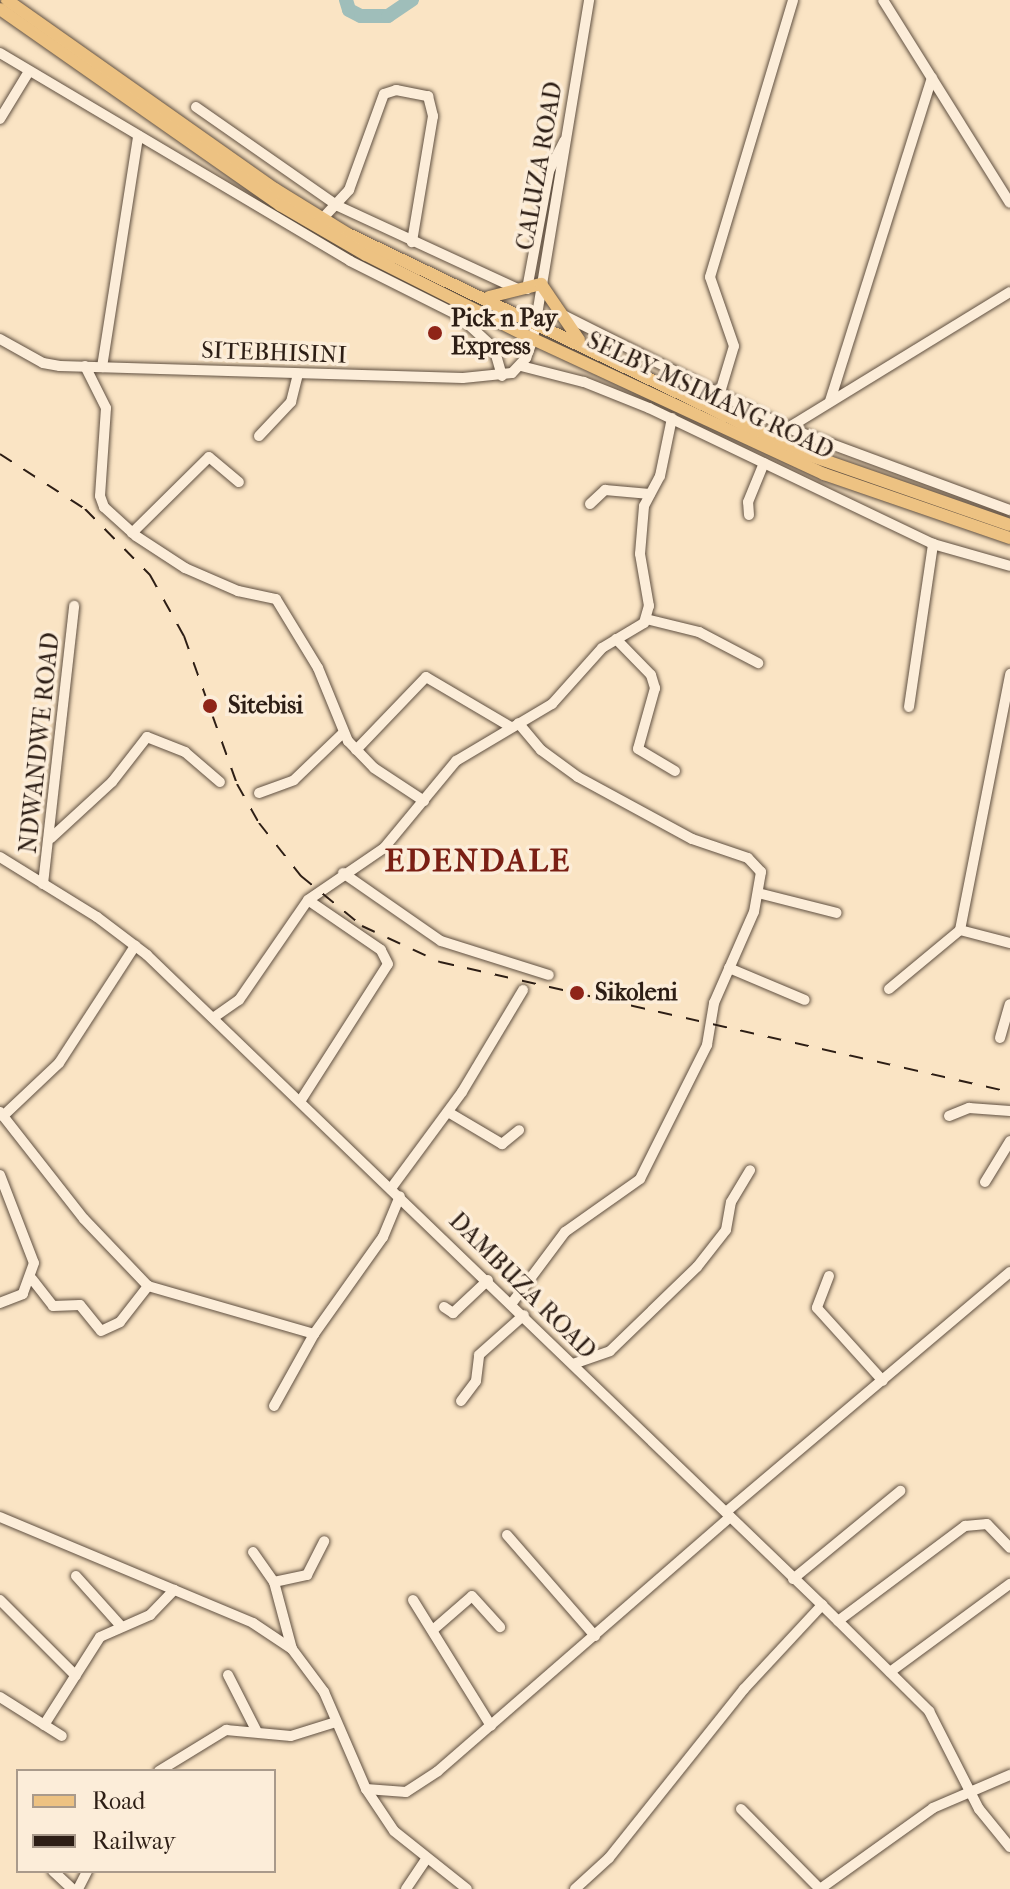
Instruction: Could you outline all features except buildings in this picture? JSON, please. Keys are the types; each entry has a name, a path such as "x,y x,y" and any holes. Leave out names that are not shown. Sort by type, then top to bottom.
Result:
{"main road":[{"name":"SELBY MSIMANG ROAD","path":"7,0 322,219 826,462 1010,525"},
{"name":"SELBY MSIMANG ROAD","path":"0,9 280,205 462,310 533,339 824,474 1010,538"},
{"path":"486,297 541,284 581,342"}],"street":[{"name":"CALUZA ROAD","path":"533,339 589,0"},
{"path":"714,409 734,346 710,277 793,0"},
{"path":"883,0 1010,203"},
{"path":"0,53 28,73 338,254 462,310 494,348 502,376"},
{"path":"0,119 28,73"},
{"path":"830,401 932,78"},
{"path":"322,219 338,206 356,174 384,94 428,96 433,116 412,242"},
{"path":"196,107 338,206 412,242 525,290 549,171 565,140"},
{"path":"102,367 138,136"},
{"path":"239,164 251,147"},
{"path":"788,428 1010,292"},
{"path":"559,313 788,428 1010,510"},
{"name":"SITEBHISINI","path":"0,339 43,363 102,367 298,374 502,376 521,366"},
{"path":"533,339 521,366 584,382 672,418 933,544 1010,566"},
{"path":"85,366 106,408 101,502 132,533 185,568 238,591 276,599 318,668 344,732 356,750 424,801"},
{"path":"259,436 291,402 298,374"},
{"path":"646,619 640,554 644,506 660,476 672,418"},
{"path":"132,533 209,457 239,482"},
{"path":"749,515 748,502 764,463"},
{"path":"590,504 605,490 650,494"},
{"path":"909,707 933,544"},
{"name":"NDWANDWE ROAD","path":"43,884 51,838 74,606"},
{"path":"213,1018 239,1000 308,900 343,873 384,848 456,761 552,704 616,639 646,619 699,632 758,663"},
{"path":"616,639 651,675 655,688 638,749 675,771"},
{"path":"889,989 960,930 1010,674"},
{"path":"356,750 426,677 515,725 558,764 615,799 692,839 754,861 761,872 758,893 729,968 704,1052 640,1179 565,1232 512,1303"},
{"path":"259,793 294,780 344,732"},
{"path":"51,838 112,782 147,737 185,752 220,782"},
{"name":"DAMBUZA ROAD","path":"0,857 135,946 392,1187 822,1605 940,1727 969,1790 1010,1847"},
{"path":"343,873 441,941 549,975"},
{"path":"758,893 837,913"},
{"path":"301,1100 388,964 381,950 308,900"},
{"path":"960,930 1010,943"},
{"path":"135,946 59,1063 2,1114 84,1219 148,1286 314,1334"},
{"path":"729,968 805,1000"},
{"path":"392,1187 448,1112 523,990"},
{"path":"1000,1038 1010,1004"},
{"path":"949,1116 982,1107 1010,1111"},
{"path":"448,1112 502,1144 519,1130"},
{"path":"985,1182 1010,1141"},
{"path":"573,1364 610,1351 697,1267 726,1230 731,1202 750,1170"},
{"path":"0,1175 28,1239 32,1279 53,1306 80,1305 101,1331 120,1322 148,1286"},
{"path":"274,1406 314,1334 377,1246 400,1196"},
{"path":"366,1789 409,1791 491,1726 728,1514 1010,1272"},
{"path":"829,1276 817,1308 883,1381"},
{"path":"0,1303 23,1294 32,1279"},
{"path":"444,1307 453,1313 488,1280"},
{"path":"461,1401 476,1381 479,1355 524,1315"},
{"path":"793,1579 900,1491"},
{"path":"0,1517 253,1623 292,1649 324,1692 366,1789 394,1831 467,1889"},
{"path":"838,1621 968,1524 987,1524 1010,1548"},
{"path":"507,1535 595,1636"},
{"path":"274,1582 307,1575 324,1541"},
{"path":"253,1552 274,1582 292,1649"},
{"path":"76,1576 120,1625"},
{"path":"890,1672 1010,1584"},
{"path":"44,1725 100,1637 120,1625 150,1615 174,1590"},
{"path":"434,1629 472,1596 500,1627"},
{"path":"0,1600 76,1676"},
{"path":"413,1600 434,1629 491,1726"},
{"path":"575,1889 609,1858 744,1689 822,1605"},
{"path":"228,1675 256,1730"},
{"path":"0,1697 62,1736"},
{"path":"162,1769 223,1731 256,1730 291,1736 336,1722"},
{"path":"741,1809 820,1889 933,1808 1010,1775"},
{"path":"406,1889 426,1859"},
{"path":"55,1873 72,1889"}],"waterway":[{"path":"346,0 349,10 361,16 388,16 412,0"}],"railway":[{"path":"0,454 85,509 150,575 184,636 237,784 259,823 301,876 362,926 440,962 1010,1092"}],"place":[{"name":"Pick n Pay Express","path":"435,333"},
{"name":"Sitebisi","path":"210,706"},
{"name":"Sikoleni","path":"577,993"}],"district":[{"name":"EDENDALE","path":"478,861"}]}
